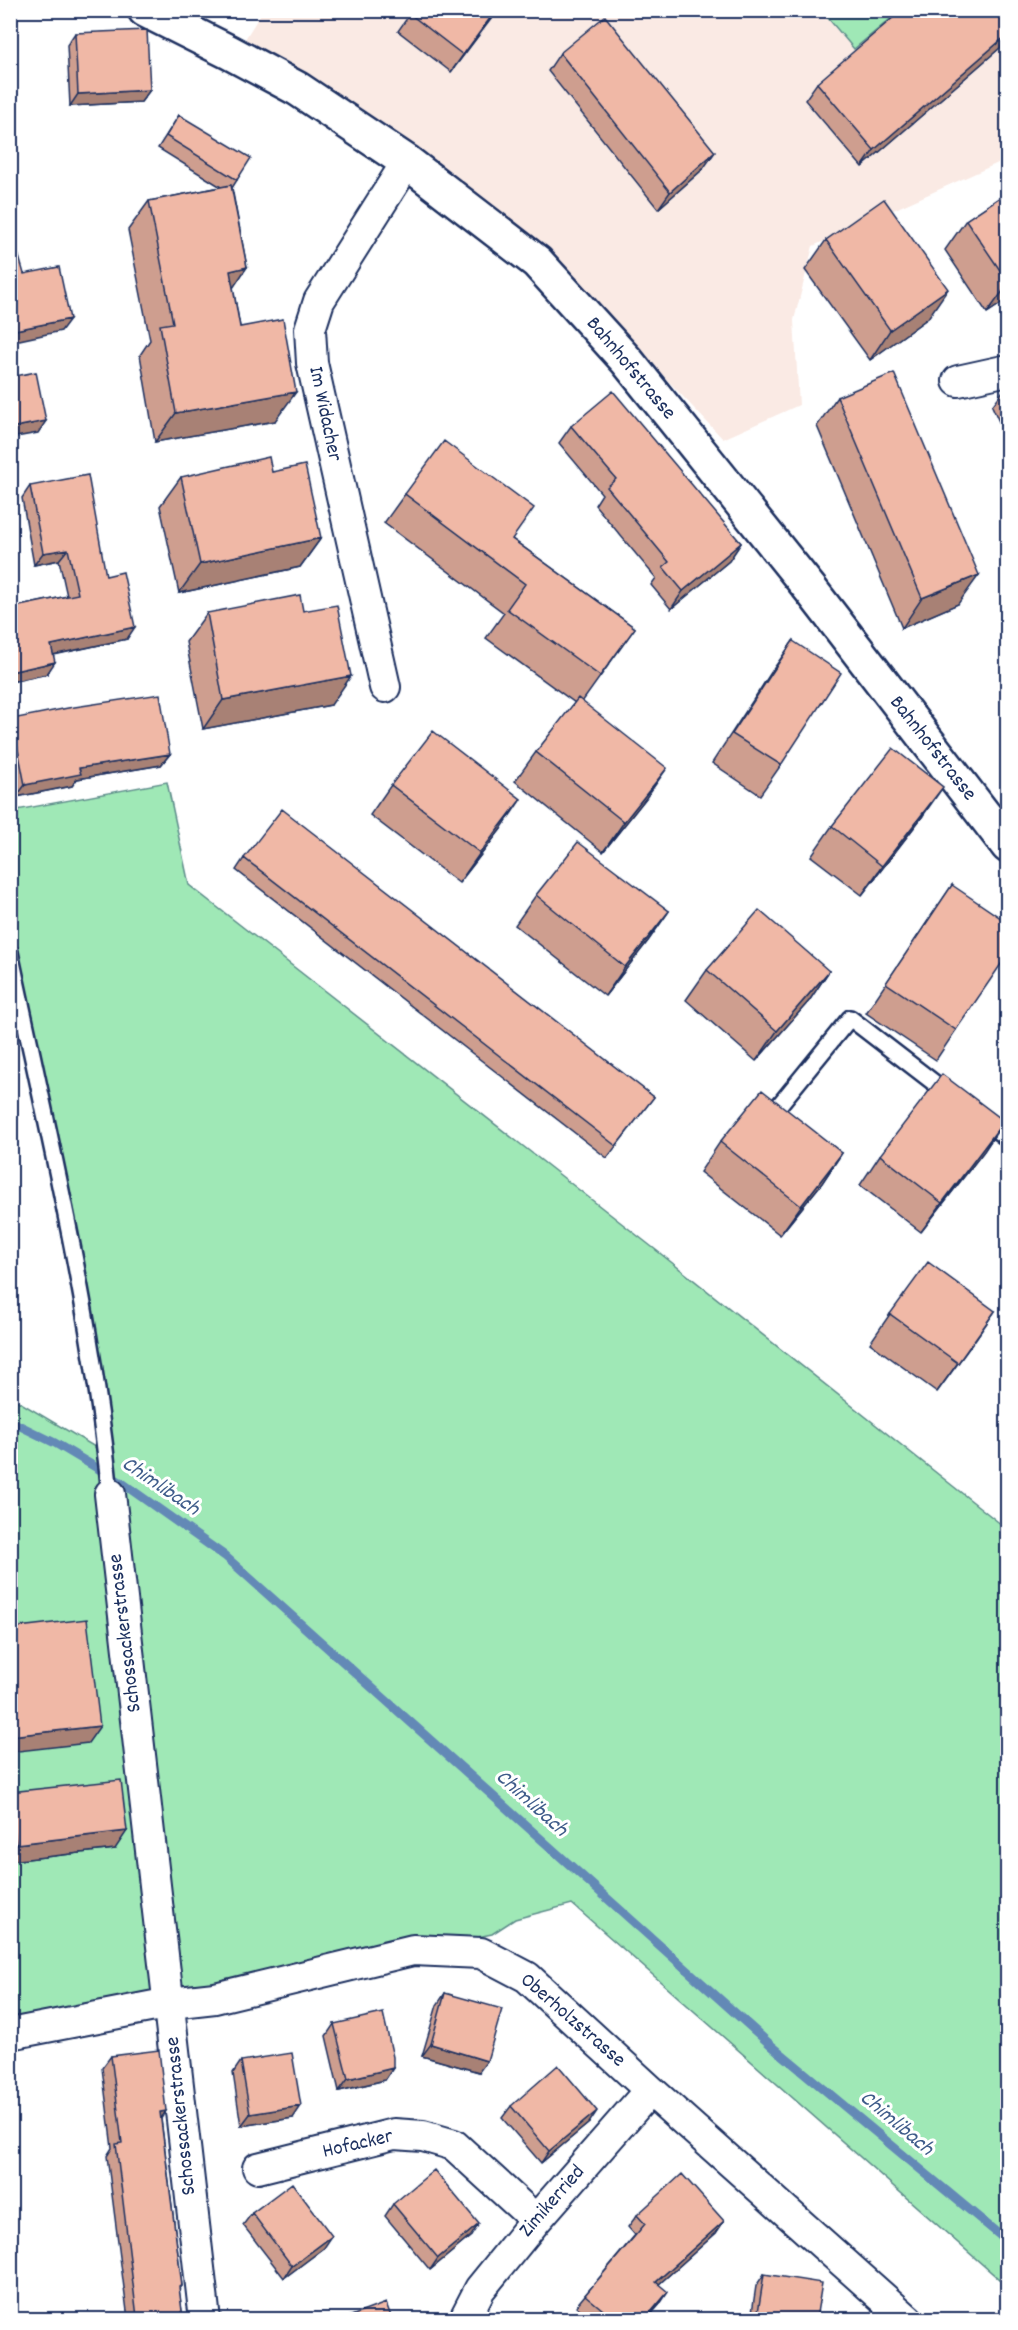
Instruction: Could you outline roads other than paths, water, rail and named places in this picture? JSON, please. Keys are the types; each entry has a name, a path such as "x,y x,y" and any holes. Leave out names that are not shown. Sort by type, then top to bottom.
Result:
{"main road":[{"name":"Bahnhofstrasse","path":"145,10 298,89 407,162 537,262 627,361 811,591 1008,846"}],"street":[{"name":"Im Widacher","path":"385,687 312,363 310,329 319,301 407,162"},
{"path":"958,381 1008,370"},
{"name":"Schossackerstrasse","path":"110,1494 205,2319"},
{"name":"Oberholzstrasse","path":"10,2034 170,2003 215,1998 413,1950 481,1953 527,1977 650,2090 908,2319"},
{"name":"Zimikerried","path":"464,2319 480,2289 536,2220 650,2090"},
{"name":"Hofacker","path":"258,2168 394,2134 423,2136 454,2145 536,2220"}],"lane":[{"name":"Schossackerstrasse","path":"10,952 80,1283 106,1453 110,1494"},
{"path":"765,1123 850,1018 1008,1139"}],"waterway":[{"name":"Chimlibach","path":"10,1421 55,1443 122,1483 225,1556 772,2046 1008,2242"}]}
